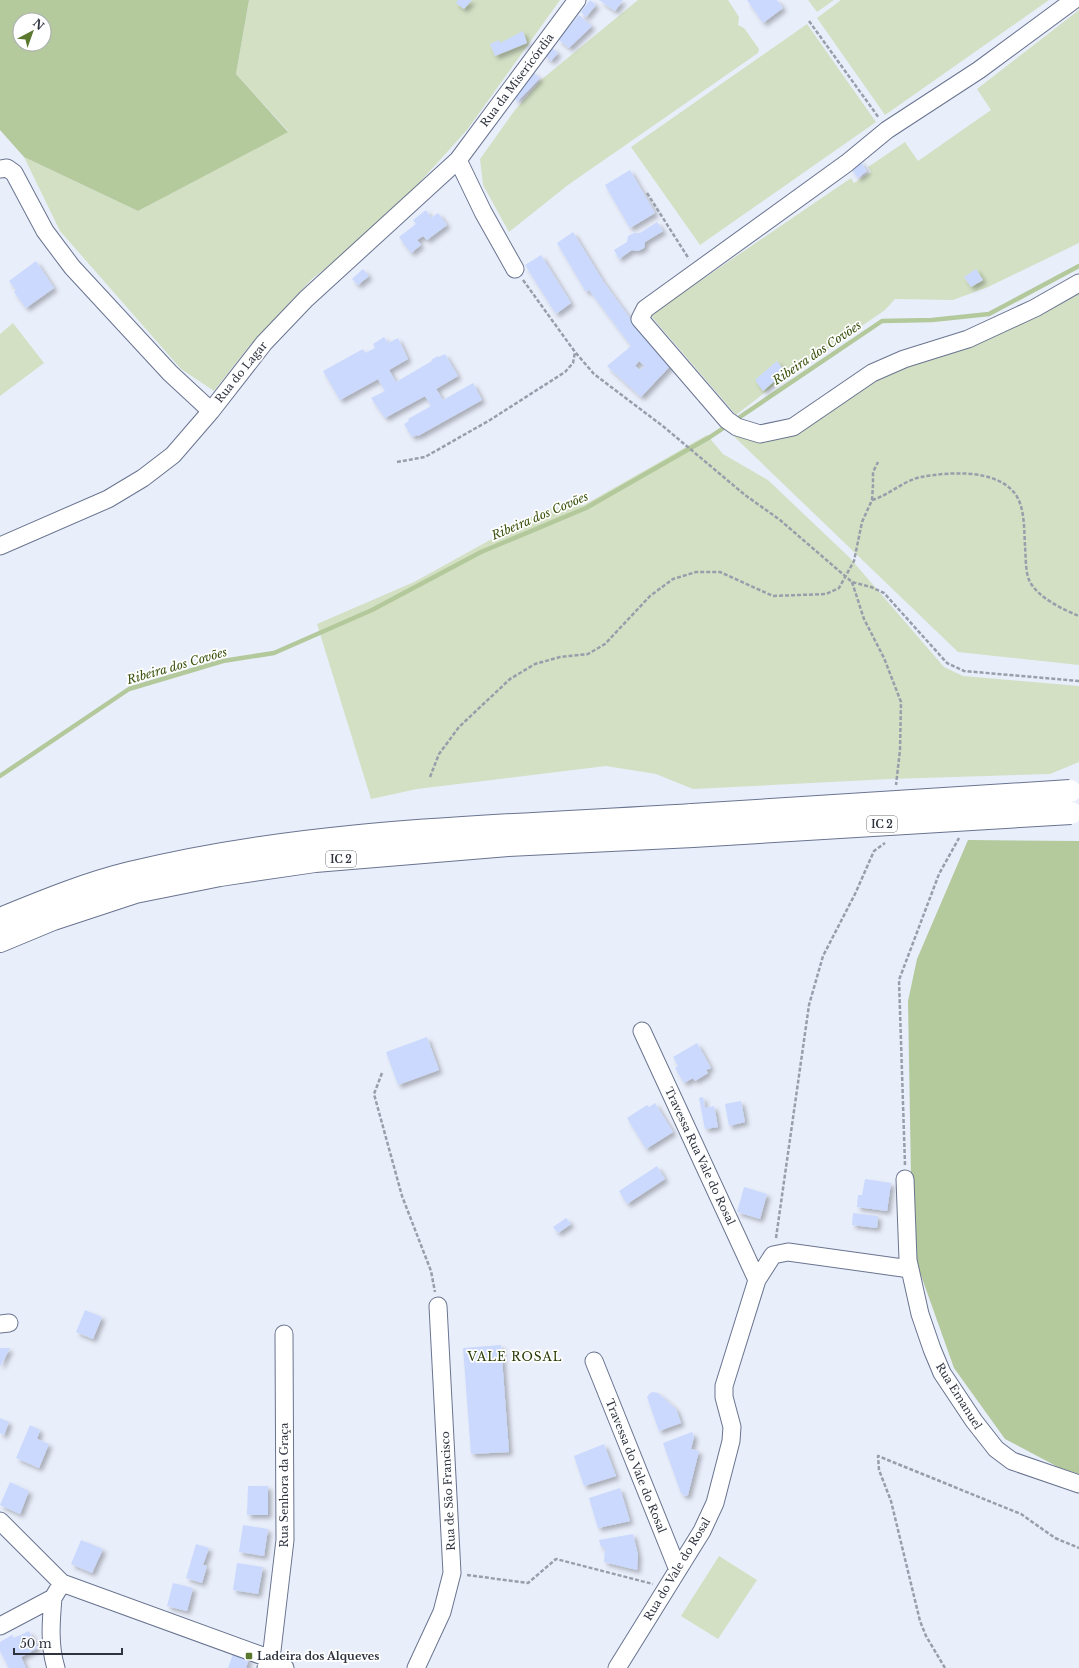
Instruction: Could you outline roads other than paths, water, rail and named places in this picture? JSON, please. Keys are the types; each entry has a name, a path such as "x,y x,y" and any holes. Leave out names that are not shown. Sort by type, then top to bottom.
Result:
{"highway":[{"name":"IC 2","path":"0,919 46,900 128,873 222,853 307,841 495,826 1074,790"},
{"name":"IC 2","path":"0,941 53,919 135,892 220,875 315,861 508,845 694,836 1075,812"}],"street":[{"name":"Rua da Misericórdia","path":"458,160 576,0"},
{"path":"1074,0 978,70 887,130 847,163 644,309 640,319 732,424 760,434 793,427 872,373 904,360 968,339 1035,308 1079,283"},
{"path":"458,160 483,212 515,269"},
{"name":"Rua do Lagar","path":"0,546 108,499 143,478 172,455 211,411 264,343 306,299 458,160"},
{"path":"0,169 7,168 14,173 46,232 72,267 170,373 211,411"},
{"name":"Travessa Rua Vale do Rosal","path":"642,1031 757,1280"},
{"name":"Rua Emanuel","path":"905,1179 910,1269 920,1314 942,1373 974,1421 1003,1456 1012,1461 1079,1484"},
{"name":"Rua do Vale do Rosal","path":"617,1668 702,1531 715,1503 731,1441 732,1427 724,1397 724,1386 757,1280 773,1255 788,1252 910,1269"},
{"name":"Rua de São Francisco","path":"416,1668 442,1612 452,1573 438,1306"},
{"name":"Rua Senhora da Graça","path":"268,1663 285,1540 284,1334"},
{"name":"Travessa do Vale do Rosal","path":"594,1361 678,1570"},
{"path":"0,1521 62,1583 268,1663 285,1668"},
{"path":"56,1668 51,1624 53,1598 62,1583"},
{"path":"4,1620 53,1598"}],"waterway":[{"name":"Ribeira dos Covões","path":"734,421 882,321 932,320 989,314 1079,266"},
{"name":"Ribeira dos Covões","path":"0,776 129,689 223,661 274,653 372,610 481,552 586,508 710,437 728,425"}],"place":[{"name":"Ladeira dos Alqueves","path":"249,1656"}],"district":[{"name":"VALE ROSAL","path":"515,1357"}]}
